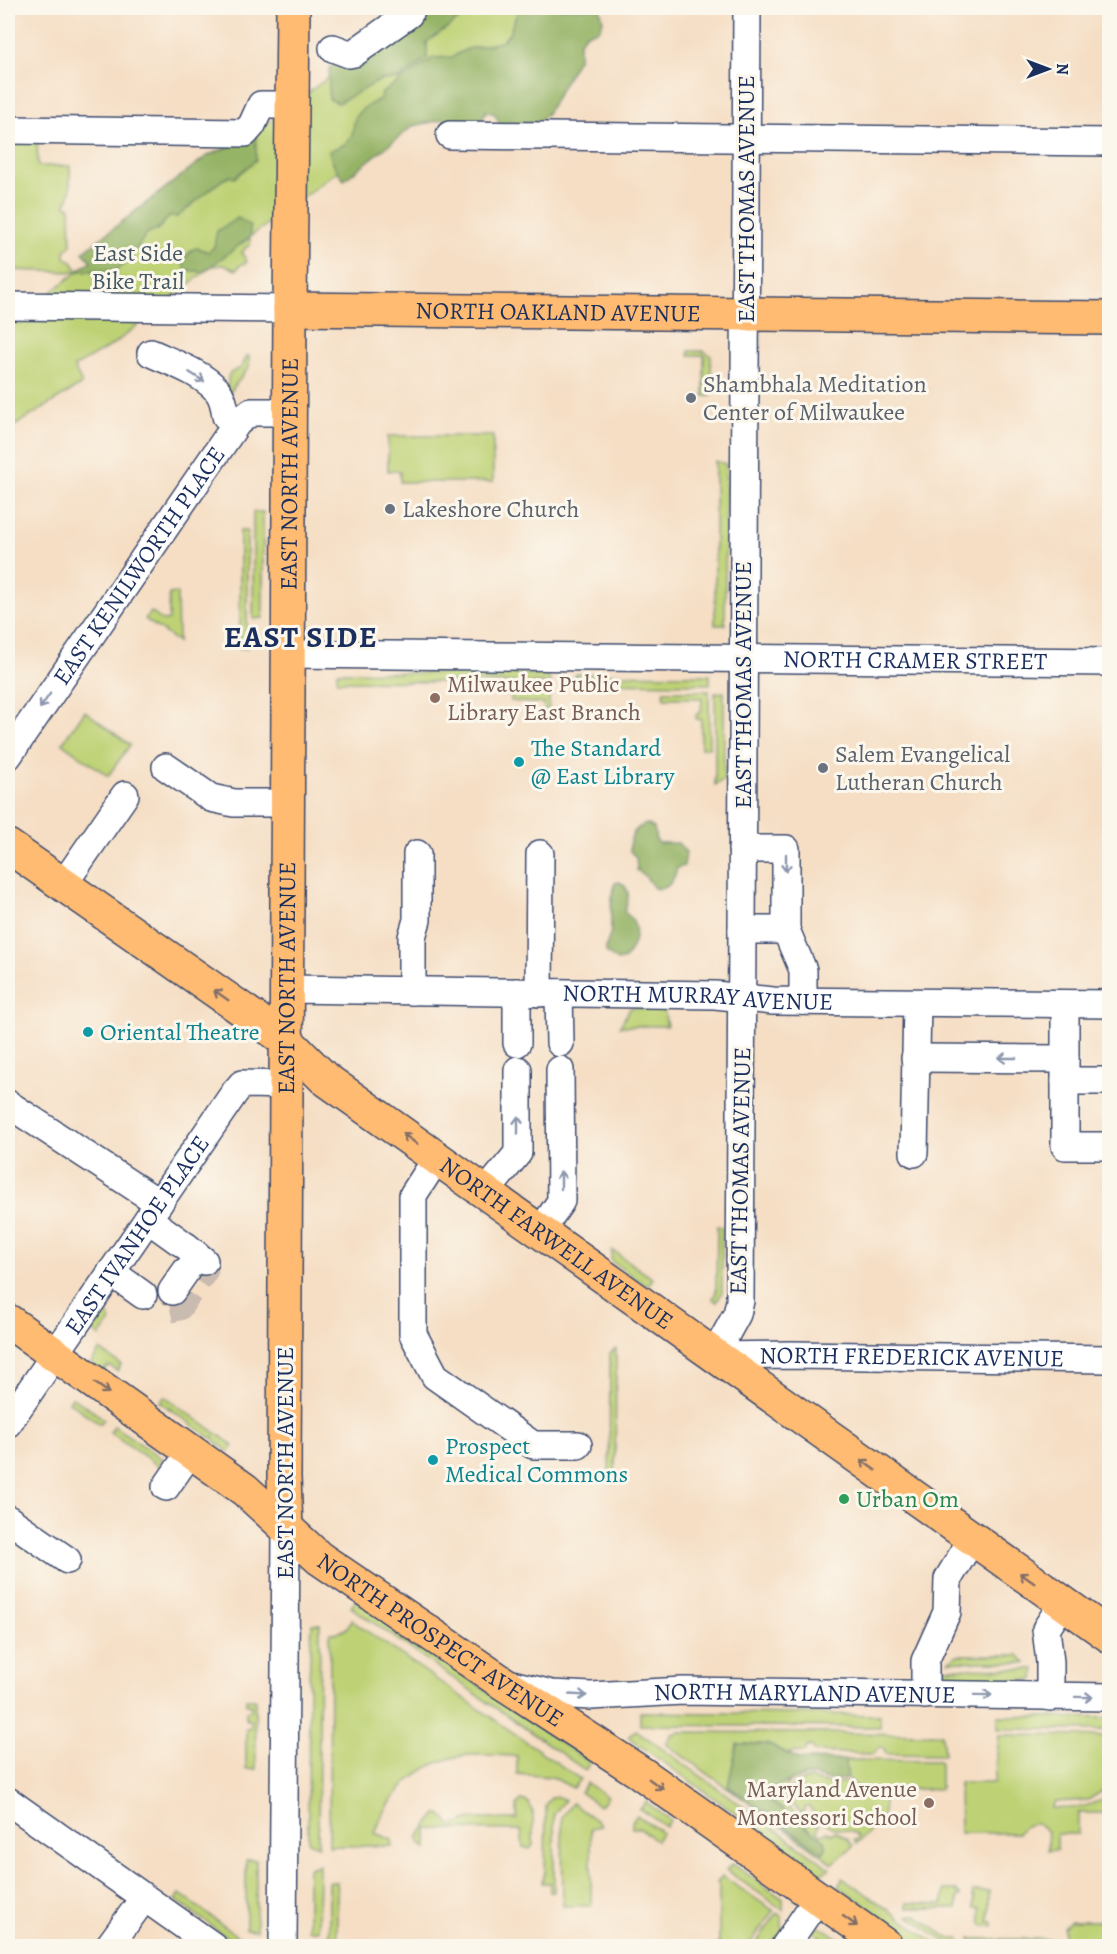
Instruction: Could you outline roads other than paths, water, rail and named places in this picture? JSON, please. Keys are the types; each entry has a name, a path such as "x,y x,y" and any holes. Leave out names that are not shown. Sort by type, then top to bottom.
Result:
{"main road":[{"name":"EAST NORTH AVENUE","path":"286,1528 284,1477 286,989 294,8"},
{"name":"NORTH OAKLAND AVENUE","path":"290,309 1110,318"},
{"name":"NORTH FARWELL AVENUE","path":"8,846 286,1040 324,1078 1110,1636"},
{"name":"NORTH PROSPECT AVENUE","path":"8,1321 244,1490 319,1557 500,1681 641,1773 886,1947"}],"street":[{"path":"333,48 349,54 354,52 410,14 412,8"},
{"name":"EAST THOMAS AVENUE","path":"714,1356 737,1314 740,1301 747,8"},
{"path":"8,130 244,134 252,125 261,105 292,105"},
{"path":"450,135 1110,142"},
{"name":"NORTH OAKLAND AVENUE","path":"20,306 290,309"},
{"path":"151,352 182,367 219,391 226,416"},
{"name":"EAST KENILWORTH PLACE","path":"8,756 237,423 251,412 290,412"},
{"name":"NORTH CRAMER STREET","path":"288,654 1110,662"},
{"path":"166,767 211,798 234,803 287,803"},
{"path":"63,885 125,795"},
{"path":"742,849 786,849 786,930 802,970 803,1001"},
{"path":"406,890 412,854 417,920 409,928 412,991"},
{"path":"518,1043 539,993 540,854"},
{"path":"742,930 786,930"},
{"name":"NORTH MURRAY AVENUE","path":"286,989 715,995 803,1001 1110,1004"},
{"path":"539,993 560,1043"},
{"path":"914,1154 917,1003"},
{"path":"1065,1004 1065,1146 1110,1146"},
{"path":"915,1058 1065,1070 1110,1081"},
{"path":"485,1193 518,1153 518,1070"},
{"path":"540,1232 561,1201 560,1070"},
{"name":"EAST IVANHOE PLACE","path":"8,1423 242,1084 286,1085"},
{"path":"8,1104 154,1211 174,1277 111,1272"},
{"path":"437,1158 413,1195 413,1334 435,1376 533,1445 578,1445"},
{"name":"NORTH FREDERICK AVENUE","path":"714,1356 1110,1359"},
{"path":"166,1487 191,1451"},
{"path":"8,1519 67,1560"},
{"name":"EAST NORTH AVENUE","path":"283,1947 286,1528"},
{"path":"925,1695 925,1660 947,1612 948,1578 972,1539"},
{"path":"1050,1697 1050,1662 1046,1629 1063,1603"},
{"name":"NORTH MARYLAND AVENUE","path":"500,1681 552,1694 591,1696 683,1691 1110,1697"},
{"path":"8,1801 213,1947"},
{"path":"109,1947 144,1898"},
{"path":"785,1947 818,1898"}],"tunnel":[{"path":"170,1309 179,1307 205,1270 204,1261"}],"place":[{"name":"Shambhala Meditation Center of Milwaukee","path":"691,398"},
{"name":"Lakeshore Church","path":"390,509"},
{"name":"Milwaukee Public Library East Branch","path":"435,698"},
{"name":"The Standard @ East Library","path":"519,762"},
{"name":"Salem Evangelical Lutheran Church","path":"823,768"},
{"name":"Oriental Theatre","path":"88,1032"},
{"name":"Prospect Medical Commons","path":"433,1460"},
{"name":"Urban Om","path":"844,1499"},
{"name":"Maryland Avenue Montessori School","path":"929,1803"}],"district":[{"name":"EAST SIDE","path":"301,637"}],"park label":[{"name":"East Side Bike Trail","path":"138,267"}]}
